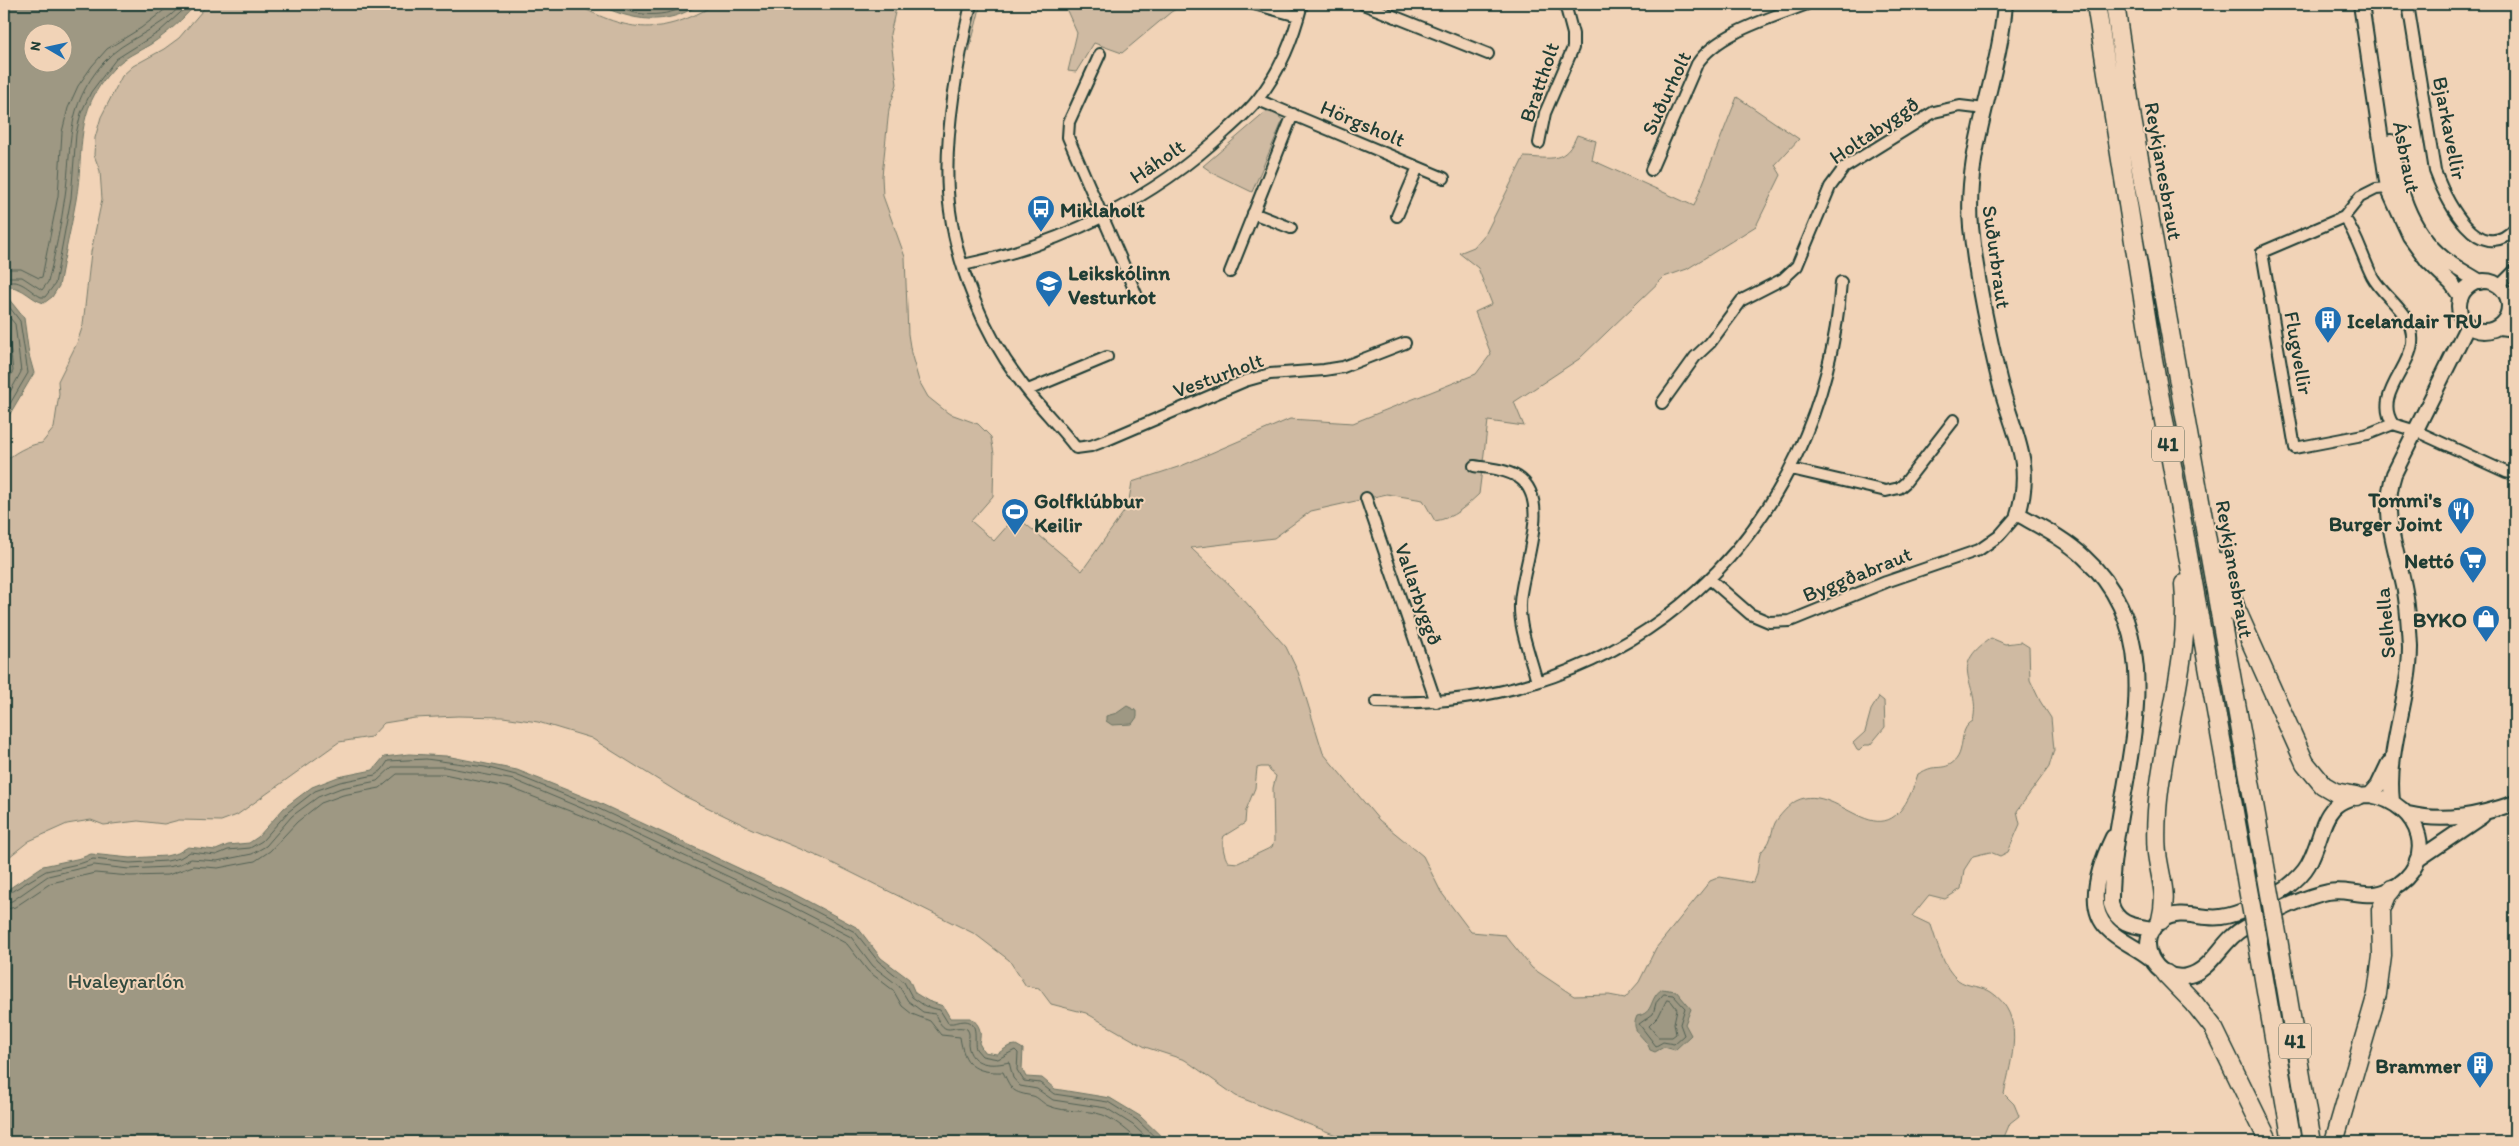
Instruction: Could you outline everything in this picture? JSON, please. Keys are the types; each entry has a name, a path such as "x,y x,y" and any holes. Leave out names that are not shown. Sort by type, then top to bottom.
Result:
{"highway":[{"name":"Reykjanesbraut","path":"2096,4 2152,354 2292,1142"},
{"name":"Reykjanesbraut","path":"2115,4 2132,119 2278,939 2312,1142"},
{"path":"2164,300 2183,363 2220,566 2236,609 2305,763 2323,785 2335,792 2363,795"},
{"path":"2152,354 2160,443 2181,559 2185,598 2182,660 2157,808 2156,850 2165,895 2157,924"},
{"path":"2334,1142 2378,988 2382,956 2381,910 2386,895 2392,889"},
{"path":"2166,974 2194,1003 2213,1027 2269,1142"}],"street":[{"path":"971,4 954,97 948,172 950,210 963,266 984,320 1018,379 1028,390 1107,357"},
{"path":"1254,4 1298,16"},
{"name":"Háholt","path":"963,266 1043,241 1103,218 1194,160 1258,100 1284,59 1302,4"},
{"path":"1363,4 1488,54"},
{"name":"Brattholt","path":"1538,144 1545,113 1573,48 1573,34 1565,4"},
{"name":"Suðurholt","path":"1652,170 1697,64 1707,50 1722,39 1807,4"},
{"name":"Suðurbraut","path":"2005,4 2000,49 1970,175 1969,199 1971,228 1993,354 2004,401 2024,462 2025,481 2018,514"},
{"name":"Ásbraut","path":"2361,4 2388,188 2410,236 2428,261 2452,284 2461,298"},
{"name":"Ásbraut","path":"2371,4 2393,157 2404,204 2426,241 2443,258 2480,282"},
{"name":"Bjarkavellir","path":"2408,4 2435,171 2442,191 2461,221 2482,237 2500,240 2508,236 2515,228"},
{"path":"1100,54 1067,130 1068,138 1137,296"},
{"name":"Hörgsholt","path":"1258,100 1444,178"},
{"name":"Holtabyggð","path":"1662,403 1695,357 1710,343 1742,300 1788,276 1797,266 1830,187 1844,168 1934,112 1960,106 1985,109"},
{"name":"Hörgsholt","path":"1230,272 1293,114"},
{"name":"Hörgsholt","path":"1397,216 1418,167"},
{"name":"Flugvellir","path":"2388,188 2376,189 2360,197 2344,217 2262,252 2296,448 2368,434 2393,424"},
{"path":"1253,213 1291,228"},
{"path":"2344,217 2351,227 2373,277 2406,316 2410,326 2412,340 2409,357 2390,388 2388,398 2389,414 2393,424 2416,432 2506,472 2515,474"},
{"path":"2499,286 2515,270"},
{"path":"2499,327 2512,310 2508,300 2499,286 2486,281 2472,284 2461,298 2460,312 2468,325 2483,331 2499,327 2515,330"},
{"path":"1376,702 1436,702 1487,695 1537,682 1584,664 1630,641 1672,612 1710,578 1755,527 1792,469 1812,424 1827,378 1837,330 1841,282"},
{"name":"Selhella","path":"2392,801 2392,758 2406,695 2410,647 2404,586 2388,517 2388,497 2394,474 2468,325"},
{"name":"Vesturholt","path":"1028,390 1048,417 1076,448 1091,446 1107,440 1245,381 1270,374 1343,367 1405,343"},
{"path":"1792,469 1879,490 1895,490 1905,483 1954,420"},
{"path":"1474,466 1509,472 1523,480 1529,490 1534,515 1534,543 1523,577 1520,621 1537,682"},
{"name":"Vallarbyggð","path":"1366,498 1436,702"},
{"path":"2018,514 2057,536 2086,558 2117,599 2131,633 2136,670 2134,729 2116,830 2111,896 2112,909 2123,922 2157,924 2177,914 2209,918 2228,916 2286,888 2295,882 2308,866 2320,828 2329,813 2341,803 2363,795 2392,801 2408,814 2414,823 2419,842 2417,860 2410,873 2392,889 2374,895 2337,892 2317,895 2240,930 2198,972 2178,977 2166,974 2150,958 2109,931 2099,916 2096,896 2098,875 2105,853 2116,830"},
{"name":"Byggðabraut","path":"1710,578 1750,614 1769,622 1790,621 1886,582 1979,550 1999,536 2018,514"},
{"name":"Selhella","path":"2363,795 2378,786 2392,758"},
{"path":"2408,814 2437,819 2484,814 2515,804"},
{"path":"2417,860 2484,814"},
{"path":"2150,958 2148,945 2157,924"}],"shaded area":[{"path":"208,4 575,4 612,21 646,27 678,22 716,4 897,4 890,34 897,84 889,109 882,176 883,196 905,257 908,334 919,381 928,397 948,413 978,424 991,437 994,454 993,496 971,521 994,541 1016,516 1082,571 1128,506 1132,482 1181,466 1290,419 1353,423 1476,374 1491,354 1475,312 1492,304 1478,268 1459,253 1474,247 1486,233 1524,157 1550,158 1562,155 1568,151 1577,135 1596,141 1592,160 1694,206 1737,97 1799,139 1775,165 1781,175 1756,226 1687,269 1664,277 1579,359 1514,402 1524,426 1488,421 1479,494 1464,507 1454,515 1435,521 1423,500 1387,494 1311,511 1274,538 1191,548 1233,588 1286,647 1298,672 1323,753 1379,820 1423,856 1441,892 1471,932 1505,935 1532,968 1574,996 1609,995 1625,998 1639,982 1656,948 1710,881 1720,877 1753,883 1757,873 1760,854 1769,842 1775,823 1784,811 1796,801 1813,797 1830,801 1862,817 1877,821 1892,818 1905,804 1918,774 1930,768 1949,765 1959,754 1965,730 1973,721 1973,696 1967,668 1970,659 1977,649 1991,638 2005,644 2021,642 2029,647 2030,680 2051,718 2054,750 2049,767 2017,811 2020,824 2008,852 2000,856 1990,852 1973,856 1964,870 1961,889 1945,899 1929,895 1912,916 1931,925 1941,955 1948,969 1958,980 1991,992 2002,1002 2009,1013 2014,1039 2004,1094 2014,1104 2019,1116 2010,1123 2002,1142 1355,1142 1352,1138 1336,1135 1236,1096 1185,1060 1145,1047 1086,1013 1051,1004 1039,988 1026,986 1009,960 975,934 822,858 750,828 684,796 591,738 538,722 503,717 458,716 415,718 384,723 371,737 339,742 237,815 221,821 179,820 164,824 138,821 104,825 91,820 67,824 29,841 4,861 4,463 21,450 42,443 54,428 59,394 58,381 77,343 83,325 91,252 102,199 100,171 94,155 95,138 101,117 122,76 133,66 164,49 179,38","holes":["1268,767 1276,776 1273,788 1274,841 1272,847 1238,863 1228,862 1223,849 1224,836 1245,823 1246,810 1255,788 1257,768"]},
{"path":"974,4 981,4 969,52"},
{"path":"1064,4 1185,4 1171,12 1122,53 1094,43 1076,72 1068,71 1077,33"},
{"path":"1266,112 1273,112 1283,120 1252,192 1203,166"},
{"path":"1879,697 1884,701 1885,727 1870,745 1865,745 1859,751 1853,743 1865,732 1871,710"}],"water":[{"path":"4,4 196,4 163,35 117,65 100,85 92,100 83,132 79,181 59,286 52,297 44,303 19,289 9,287 6,290 8,298 24,318 29,355 34,373 4,424"},
{"path":"597,4 700,4 674,16 662,19 649,19 636,18"},
{"path":"1127,706 1137,711 1137,717 1132,724 1112,725 1106,721 1106,716 1117,713"},
{"name":"Hvaleyrarlón","path":"409,754 446,756 517,770 597,802 796,895 858,928 881,958 909,979 915,993 928,1001 943,1006 950,1018 971,1018 980,1029 979,1043 984,1052 997,1054 1009,1046 1016,1045 1023,1049 1022,1069 1026,1077 1042,1078 1055,1089 1110,1098 1140,1116 1167,1142 4,1142 4,892 43,866 91,854 130,858 166,856 178,853 188,847 216,850 228,845 249,843 258,837 284,808 312,787 338,777 373,770 384,757"},
{"path":"1662,989 1676,991 1691,1009 1685,1024 1691,1035 1675,1050 1664,1047 1655,1052 1650,1050 1637,1031 1635,1022 1637,1016 1647,1012"}],"place":[{"name":"Miklaholt","path":"1041,233"},
{"name":"Leikskólinn Vesturkot","path":"1049,308"},
{"name":"Icelandair TRU","path":"2328,344"},
{"name":"Tommi's Burger Joint","path":"2461,535"},
{"name":"Golfklúbbur Keilir","path":"1015,536"},
{"name":"Nettó","path":"2473,584"},
{"name":"BYKO","path":"2486,643"},
{"name":"Brammer","path":"2480,1089"}]}
